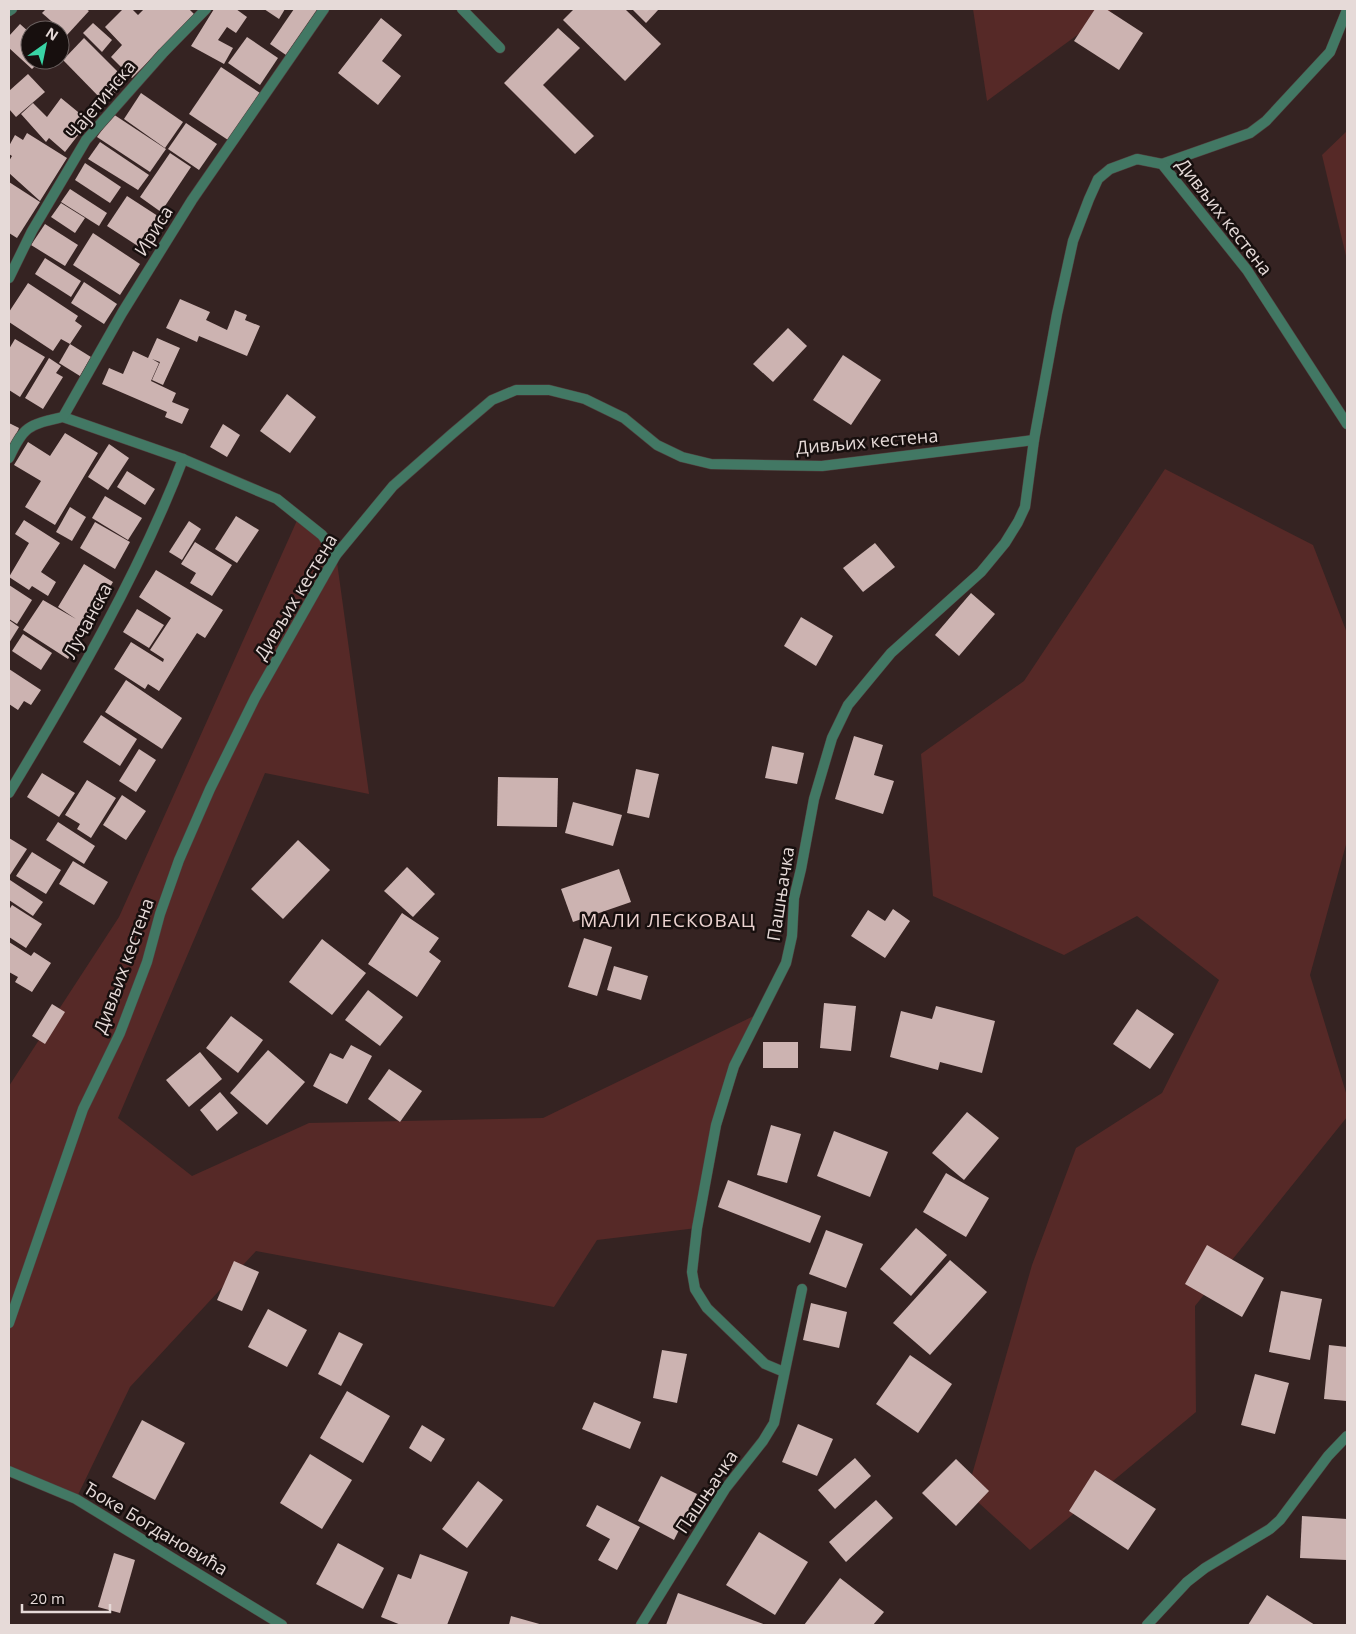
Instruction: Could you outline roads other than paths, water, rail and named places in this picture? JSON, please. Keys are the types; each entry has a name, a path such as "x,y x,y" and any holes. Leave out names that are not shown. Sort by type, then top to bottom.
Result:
{"street":[{"name":"Чајетинска","path":"9,278 32,231 86,140 163,53 206,9"},
{"name":"Ириса","path":"63,417 122,313 192,200 324,9"},
{"path":"462,9 500,48"},
{"path":"1162,164 1250,133 1266,121 1330,52 1347,10"},
{"name":"Дивљих кестена","path":"9,1323 83,1109 120,1033 147,962 160,914 179,860 210,789 255,698 336,555 393,486 492,400 516,390 549,390 585,399 624,418 657,445 682,457 711,464 822,466 1034,440 1057,314 1073,241 1098,179 1110,169 1137,159 1162,164 1247,270 1347,424"},
{"path":"9,458 19,436 28,427 63,417 184,459 277,499 322,535 336,555"},
{"name":"Пашњачка","path":"784,1372 765,1364 707,1308 695,1289 692,1272 697,1228 716,1125 734,1066 786,963 792,936 794,898 802,869 814,799 836,730 848,705 891,653 981,572 1005,543 1025,507 1034,440"},
{"name":"Лучанска","path":"9,792 56,715 152,535 184,459"},
{"name":"Пашњачка","path":"641,1625 725,1489 763,1441 774,1423 802,1289"},
{"path":"1147,1625 1187,1582 1205,1568 1270,1529 1280,1520 1328,1456 1347,1436"},
{"name":"Ђоке Богдановића","path":"9,1471 76,1499 282,1625"}],"district":[{"name":"МАЛИ ЛЕСКОВАЦ","path":"668,920"}]}
